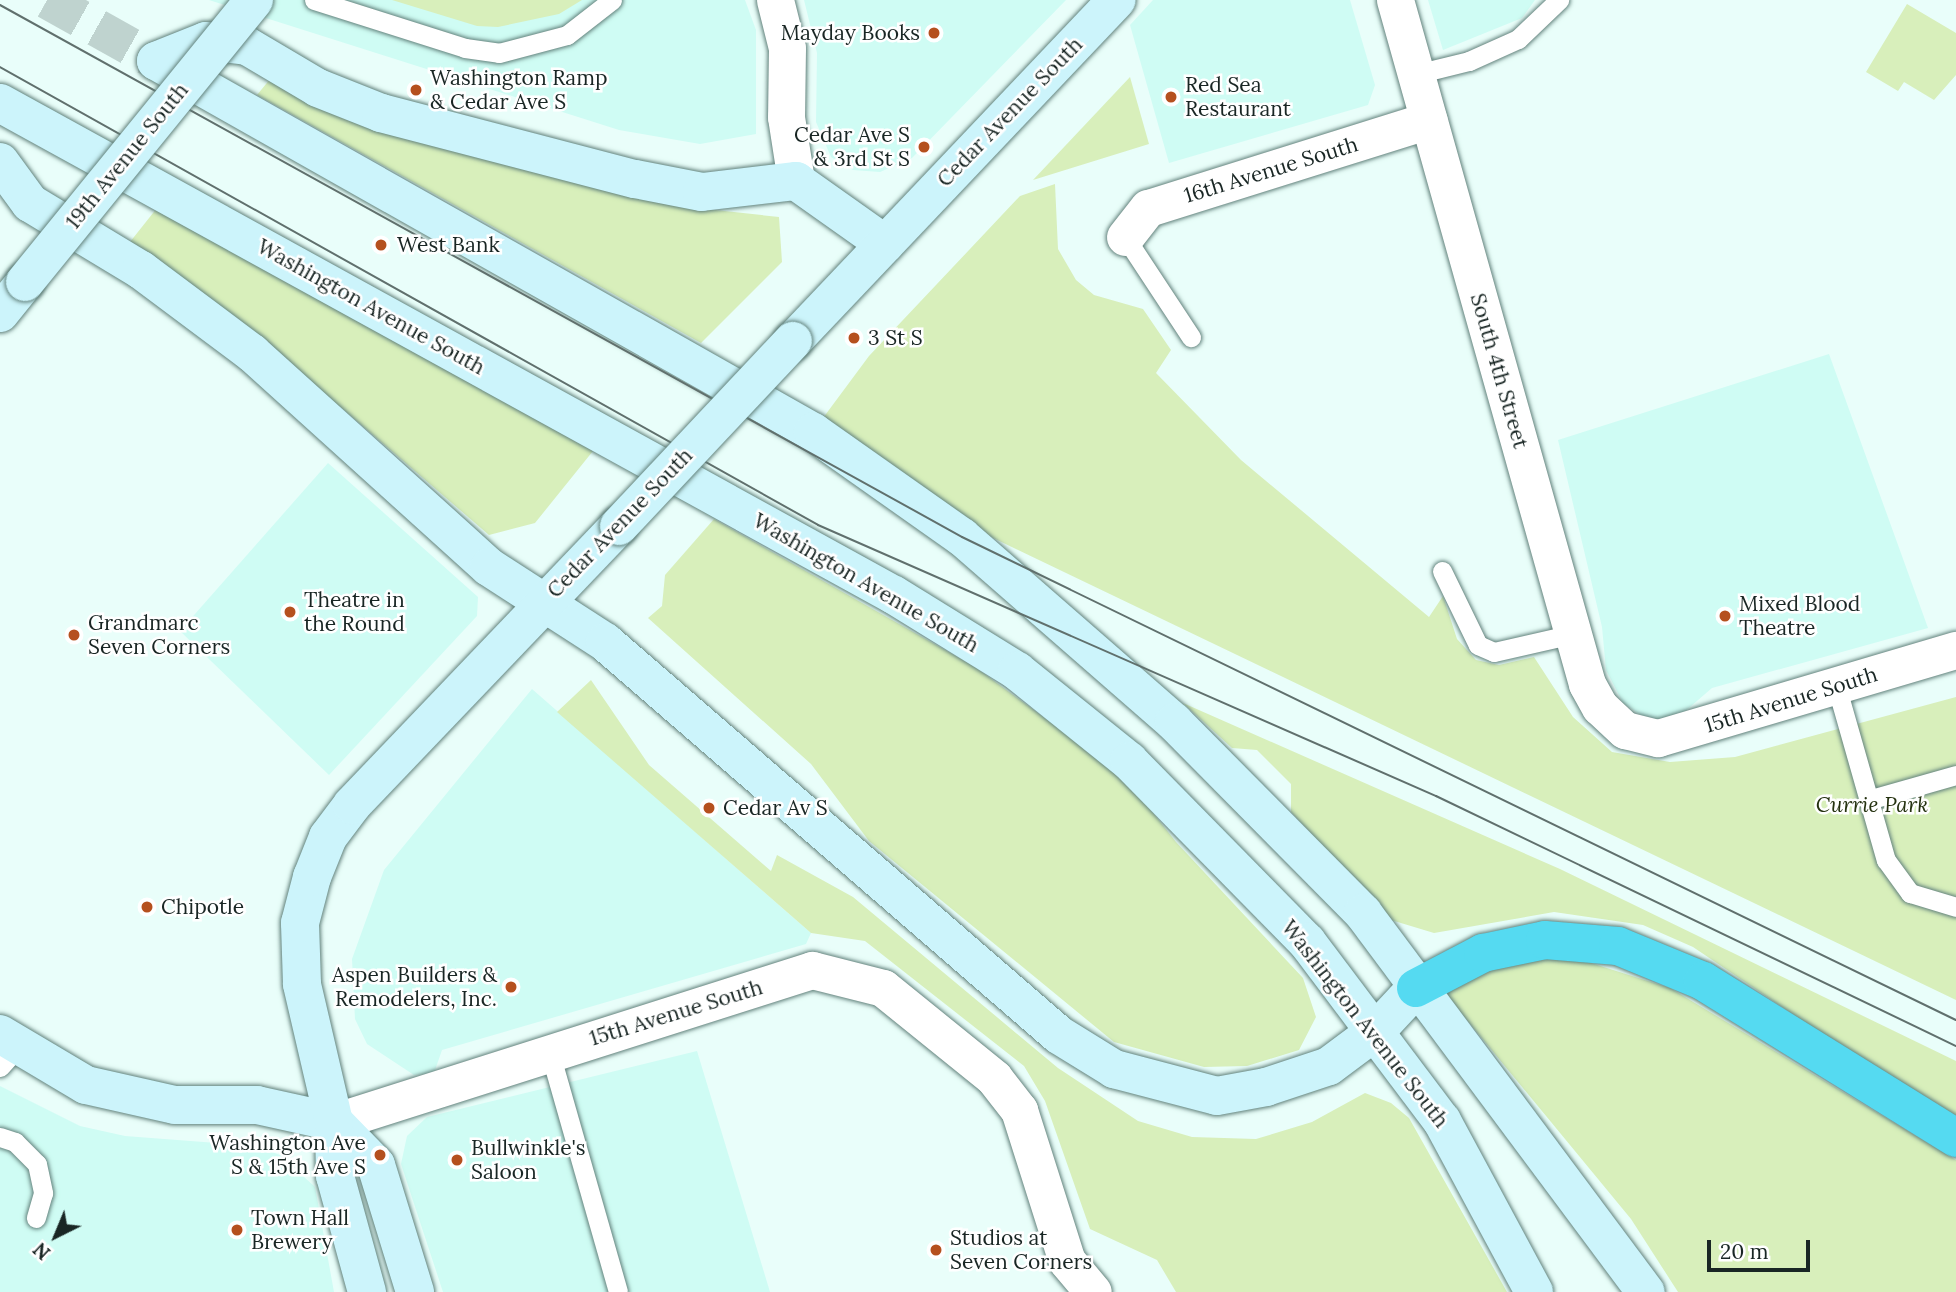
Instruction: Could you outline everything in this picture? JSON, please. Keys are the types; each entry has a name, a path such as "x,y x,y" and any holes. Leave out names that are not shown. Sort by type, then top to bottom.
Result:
{"highway":[{"path":"1416,988 1483,953 1545,940 1618,946 1703,981 1956,1138"}],"main road":[{"name":"19th Avenue South","path":"0,313 254,0"},
{"name":"Cedar Avenue South","path":"334,1122 312,1044 300,923 328,837 544,602 1117,0"},
{"path":"885,244 796,181 702,192 635,179 381,113 318,88 247,46 206,41 156,61 813,432 951,530 1106,660 1292,835 1363,913 1416,988 1640,1284"},
{"name":"Washington Avenue South","path":"0,103 894,595 1017,671 1129,761 1307,942 1441,1121 1534,1292"},
{"path":"0,162 30,203 141,270 252,353 489,567 605,642 1059,1035 1114,1069 1217,1096 1329,1066 1376,1031 1416,988"},
{"path":"6,1049 86,1085 174,1105 257,1105 334,1122 376,1165 415,1292"},
{"path":"334,1122 335,1176 367,1292"}],"street":[{"path":"775,0 787,48 786,117 796,181"},
{"name":"South 4th Street","path":"1395,0 1587,684 1625,730"},
{"name":"16th Avenue South","path":"1125,237 1148,208 1429,120"},
{"name":"15th Avenue South","path":"1625,730 1658,738 1956,650"},
{"name":"15th Avenue South","path":"334,1122 813,970 883,988 993,1078 1019,1110 1067,1261 1093,1292"}],"lane":[{"path":"314,0 465,48 499,53 567,35 612,0"},
{"path":"1416,74 1469,61 1518,39 1559,0"},
{"path":"1125,237 1191,337"},
{"path":"1442,571 1478,646 1494,652 1573,634"},
{"path":"1836,685 1886,860 1910,893 1956,907"},
{"path":"1868,800 1956,775"},
{"path":"550,1053 618,1292"},
{"path":"0,1137 16,1142 37,1164 43,1193 36,1218"}],"shaded area":[{"path":"209,0 745,0 756,30 756,134 700,144 619,130"},
{"path":"804,0 1066,0 912,158 880,172 853,170 831,157 816,122 817,53"},
{"path":"1153,0 1350,0 1375,85 1368,105 1169,163 1130,25"},
{"path":"1428,0 1535,0 1522,18 1443,50"},
{"path":"1829,354 1928,628 1712,688 1683,713 1650,721 1623,703 1606,670 1602,627 1558,440"},
{"path":"328,463 478,597 477,616 329,775 180,631"},
{"path":"532,689 811,933 806,944 442,1050 434,1073 414,1075 367,1044 355,1019 352,959 384,870"},
{"path":"697,1051 770,1292 443,1292 401,1164 407,1136 427,1117"},
{"path":"0,1086 80,1126 125,1136 256,1146 280,1155 315,1187 334,1292 0,1292"}],"green space":[{"path":"392,0 582,0 559,14 498,27 477,26"},
{"path":"1907,4 1956,33 1956,75 1934,100 1904,82 1898,91 1866,72"},
{"path":"275,73 706,209 779,217 782,262 701,343 257,95"},
{"path":"1130,77 1149,144 1033,180"},
{"name":"Currie Park","path":"1055,184 1058,249 1076,280 1094,295 1143,309 1171,350 1156,373 1241,460 1429,617 1443,596 1457,639 1476,660 1499,665 1534,657 1573,717 1612,752 1670,762 1735,757 1956,697 1956,1000 989,536 823,418 869,356 1020,196"},
{"path":"157,208 593,451 535,523 489,535 344,410 126,247"},
{"path":"714,519 975,667 1124,776 1176,842 1303,978 1316,1017 1299,1050 1247,1066 1204,1067 1114,1042 869,841 811,764 648,618 662,606 665,575"},
{"path":"591,680 649,765 771,871 777,855 853,897 1058,1068 1138,1121 1192,1137 1256,1139 1312,1122 1365,1093 1391,1103 1409,1118 1507,1292 1176,1292 1157,1260 1090,1229 1045,1101 1024,1066 865,941 811,933 557,712"},
{"path":"1183,703 1560,869 1956,1061 1956,1124 1693,947 1643,925 1554,912 1434,933 1391,920 1291,812 1291,784 1257,750 1232,748"},
{"path":"1572,957 1670,988 1956,1160 1956,1292 1678,1292 1631,1219 1447,996 1450,985 1528,958"}],"tunnel":[{"path":"47,0 156,61"}],"tram line":[{"path":"0,5 962,537 1956,1020"},
{"path":"0,67 818,525 1436,796 1956,1046"}],"place":[{"name":"Mayday Books","path":"934,33"},
{"name":"Washington Ramp & Cedar Ave S","path":"416,90"},
{"name":"Red Sea Restaurant","path":"1171,97"},
{"name":"Cedar Ave S & 3rd St S","path":"924,147"},
{"name":"West Bank","path":"381,245"},
{"name":"3 St S","path":"854,338"},
{"name":"Theatre in the Round","path":"290,612"},
{"name":"Mixed Blood Theatre","path":"1725,616"},
{"name":"Grandmarc Seven Corners","path":"74,635"},
{"name":"Cedar Av S","path":"709,808"},
{"name":"Chipotle","path":"147,907"},
{"name":"Aspen Builders & Remodelers, Inc.","path":"511,987"},
{"name":"Washington Ave S & 15th Ave S","path":"380,1155"},
{"name":"Bullwinkle's Saloon","path":"457,1160"},
{"name":"Town Hall Brewery","path":"237,1230"},
{"name":"Studios at Seven Corners","path":"936,1250"}]}
